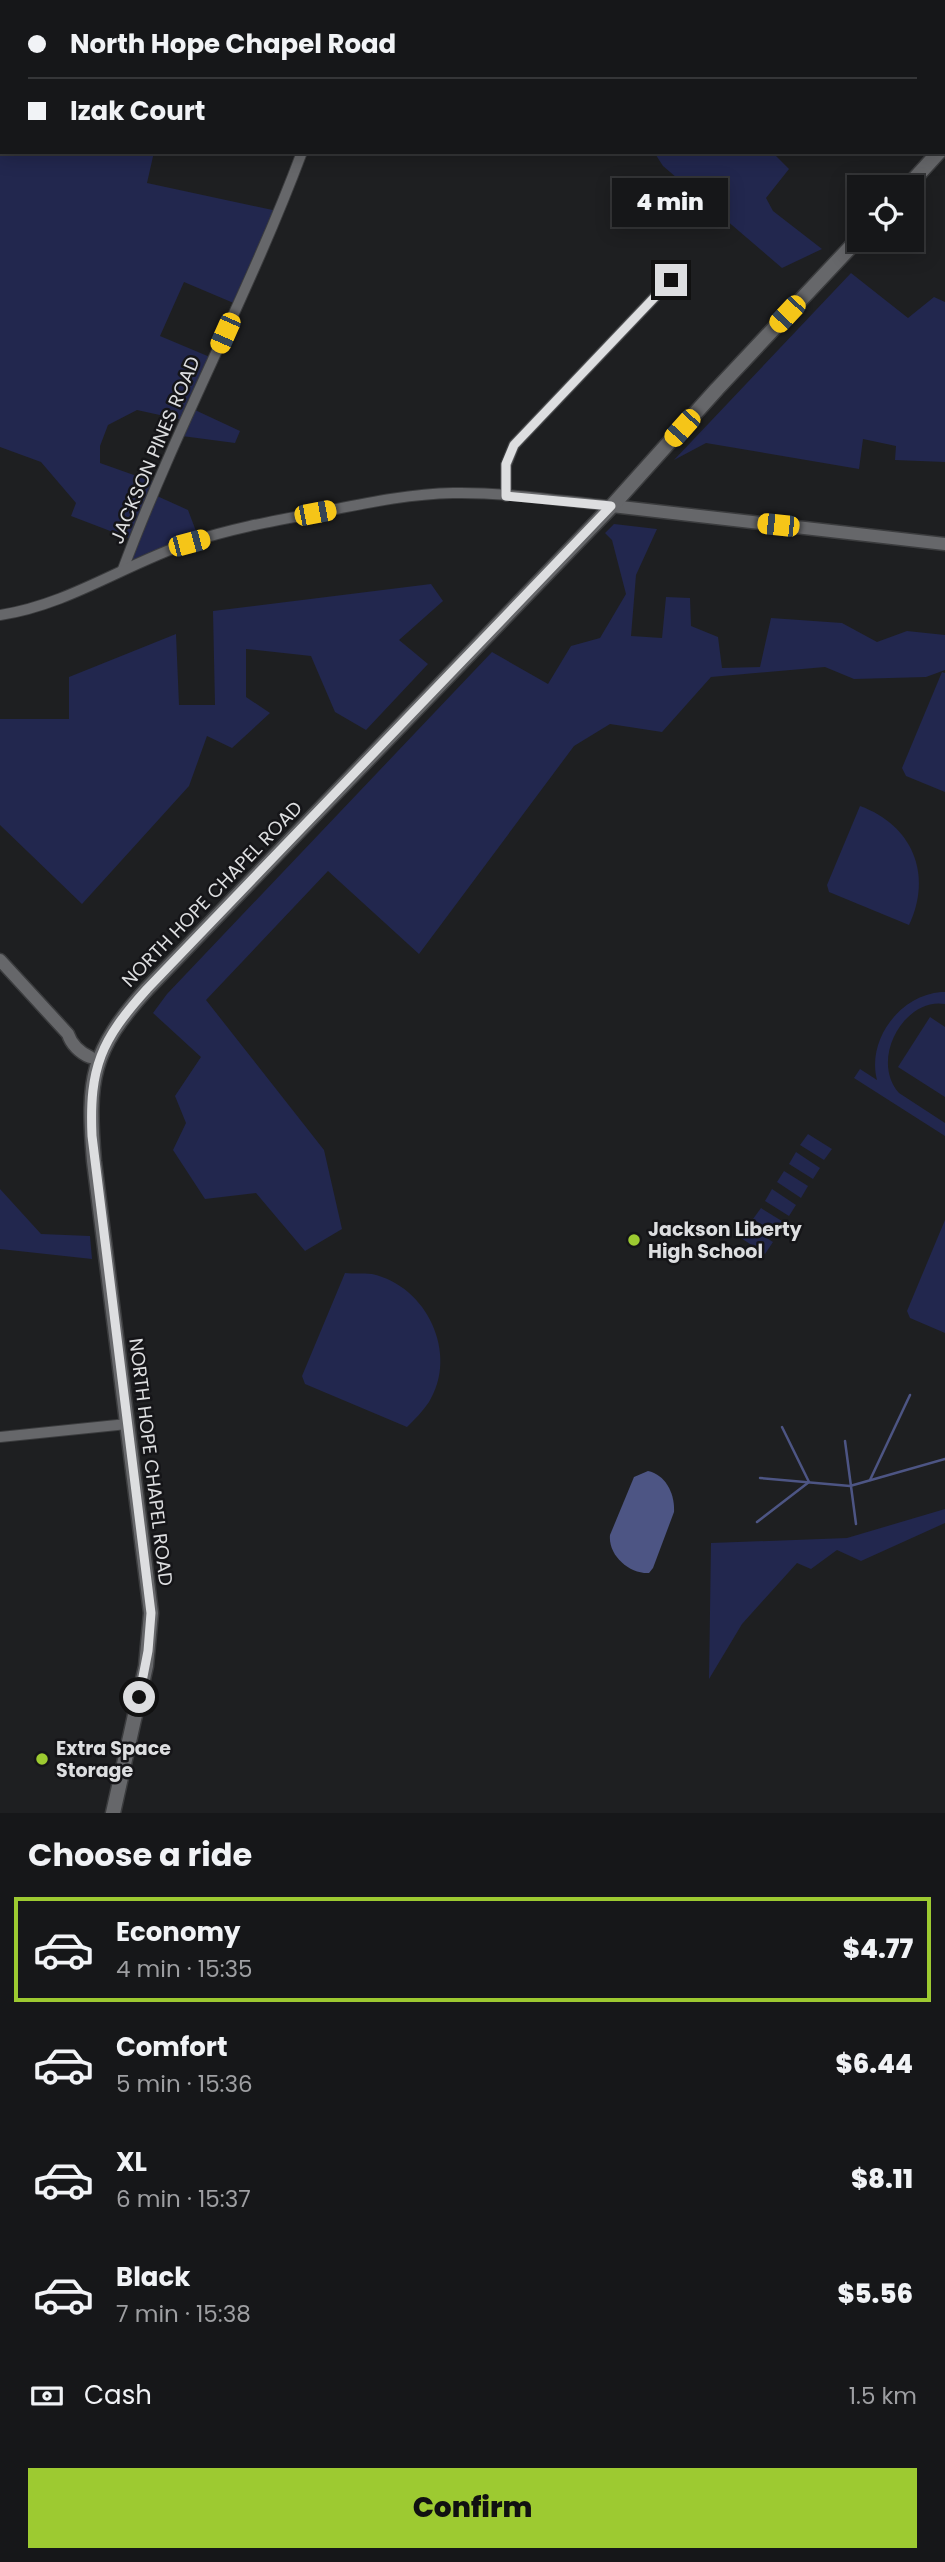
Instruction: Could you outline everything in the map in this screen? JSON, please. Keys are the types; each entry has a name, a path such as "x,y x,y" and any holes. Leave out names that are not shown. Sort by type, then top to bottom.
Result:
{"main road":[{"path":"918,175 937,154"},
{"name":"NORTH HOPE CHAPEL ROAD","path":"113,1813 146,1666 151,1613 92,1136 93,1060 123,1015 147,989 611,506 847,252"}],"street":[{"name":"JACKSON PINES ROAD","path":"123,569 146,511 258,260 301,154"},
{"path":"506,496 506,464 514,445 671,280"},
{"path":"0,615 62,600 123,569 189,543 249,527 377,500 415,495 455,493 506,496 945,544"},
{"path":"0,960 68,1034 88,1050 93,1060"},
{"path":"0,1437 127,1424"}],"shaded area":[{"path":"0,154 154,154 147,183 282,212 243,307 184,282 160,336 217,360 195,410 240,431 235,443 182,436 187,421 137,410 108,425 100,446 100,463 162,485 157,496 188,510 199,539 127,569 139,542 71,516 76,503 41,462 0,447"},
{"path":"655,154 774,154 789,169 766,198 773,211 822,249 782,268 663,166"},
{"path":"851,273 908,318 934,297 945,302 945,462 895,460 896,446 863,439 859,469 706,443 674,460"},
{"path":"614,524 657,529 636,575 631,636 662,638 666,597 690,598 691,626 718,637 722,668 760,667 771,618 842,623 877,642 907,631 945,635 945,670 926,677 854,679 825,667 711,677 662,732 610,724 574,746 419,954 328,871 206,1000 324,1150 342,1229 305,1251 256,1193 205,1199 173,1150 186,1123 175,1096 201,1057 153,1013 167,994 492,652 548,684 571,646 600,638 626,594 612,540 605,533"},
{"path":"431,584 443,601 399,640 428,664 366,730 335,712 311,656 246,649 246,697 270,713 232,748 207,736 189,786 82,904 0,825 0,719 69,719 69,677 176,634 179,705 215,705 213,611"},
{"path":"942,672 945,673 945,792 906,776 902,768"},
{"path":"860,806 893,825 913,853 919,888 909,925 829,892 827,885"},
{"path":"945,992 945,1004 930,1004 905,1020 890,1048 888,1064 891,1079 899,1093 945,1123 945,1136 854,1078 860,1069 877,1080 877,1049 891,1020 915,1000"},
{"path":"930,1017 945,1027 945,1097 898,1067"},
{"path":"808,1134 832,1149 824,1160 800,1145"},
{"path":"796,1152 820,1168 813,1179 789,1164"},
{"path":"784,1171 808,1186 801,1198 777,1182"},
{"path":"0,1189 41,1234 90,1236 92,1259 0,1249"},
{"path":"772,1189 796,1205 789,1216 765,1201"},
{"path":"761,1208 785,1223 777,1235 753,1219"},
{"path":"945,1220 945,1333 910,1318 907,1311"},
{"path":"749,1227 773,1242 765,1254 741,1238"},
{"path":"345,1273 372,1274 391,1281 408,1292 422,1307 432,1324 439,1344 437,1383 429,1402 407,1427 305,1384 302,1376"},
{"path":"648,1471 660,1477 668,1486 674,1512 649,1573 627,1567 616,1556 610,1542 610,1535 634,1477"},
{"path":"945,1509 945,1523 861,1561 837,1550 811,1569 797,1563 742,1624 709,1679 711,1543 847,1538"}],"waterway":[{"path":"870,1480 910,1395"},
{"path":"757,1522 809,1482 782,1427"},
{"path":"845,1441 856,1524"},
{"path":"760,1478 850,1486 945,1459"}],"place":[{"name":"Jackson Liberty High School","path":"634,1240"},
{"name":"Extra Space Storage","path":"42,1759"}],"route":[{"path":"139,1697 146,1666 151,1613 92,1136 92,1083 102,1050 123,1015 147,989 611,506 506,496 506,464 514,445 671,280"}]}
